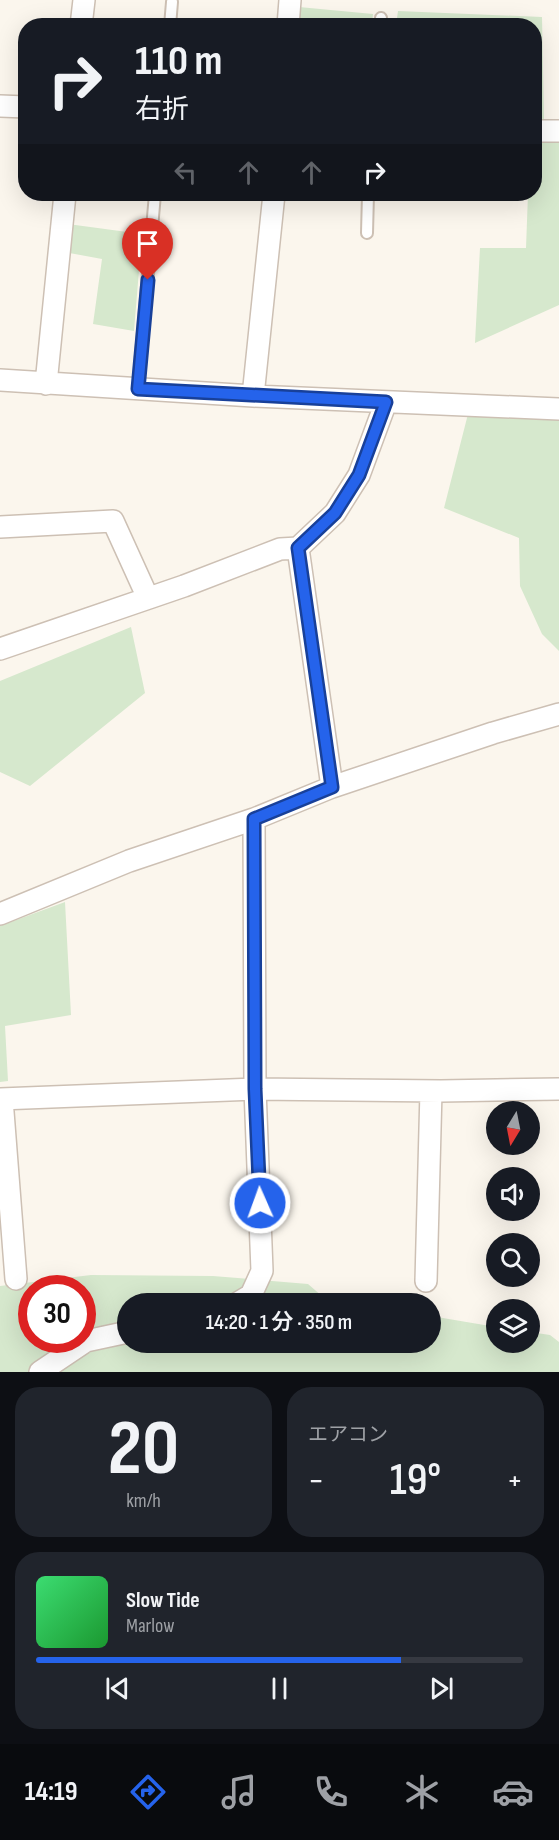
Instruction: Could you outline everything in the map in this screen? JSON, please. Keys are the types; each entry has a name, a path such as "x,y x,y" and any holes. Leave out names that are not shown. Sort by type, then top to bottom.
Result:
{"street":[{"path":"82,18 84,0"},
{"path":"289,18 290,0"},
{"path":"0,106 18,106"},
{"path":"542,130 559,131"},
{"path":"46,384 64,201"},
{"path":"253,396 273,201"},
{"path":"0,380 253,396 559,409"},
{"path":"0,650 184,586 280,549 298,548 335,513 359,475 386,402"},
{"path":"0,527 113,521 148,598"},
{"path":"298,548 332,787"},
{"path":"0,914 129,861 254,819 332,787 493,733 559,714"},
{"path":"252,1293 262,1271 255,1089 254,819"},
{"path":"16,1279 1,1099 255,1089 431,1091 559,1089"},
{"path":"426,1281 431,1091"},
{"path":"40,1372 86,1341 117,1334"}],"lane":[{"path":"171,18 172,2"},
{"path":"138,389 154,201"},
{"path":"367,232 368,201"}],"green space":[{"path":"299,7 373,14 373,18 298,18"},
{"path":"398,11 542,17 544,119 542,119 542,18 397,18"},
{"path":"542,133 559,133 559,305 475,343 480,248 526,248 528,201 542,201"},
{"path":"68,224 142,234 134,331 93,324 102,259 64,252"},
{"path":"468,414 559,417 559,651 542,634 520,586 519,538 444,508"},
{"path":"131,627 145,693 30,786 0,772 0,681"},
{"path":"65,902 71,1015 5,1026 8,1081 0,1082 0,926"},
{"path":"96,1275 213,1276 308,1284 318,1293 117,1293 117,1353 441,1353 441,1318 486,1325 486,1353 540,1353 540,1334 550,1335 559,1342 559,1372 0,1372 0,1286 18,1284 18,1353 96,1353"}],"route":[{"path":"148,280 138,389 386,402 359,475 335,513 298,548 332,787 254,819 255,1089 260,1203"}]}
